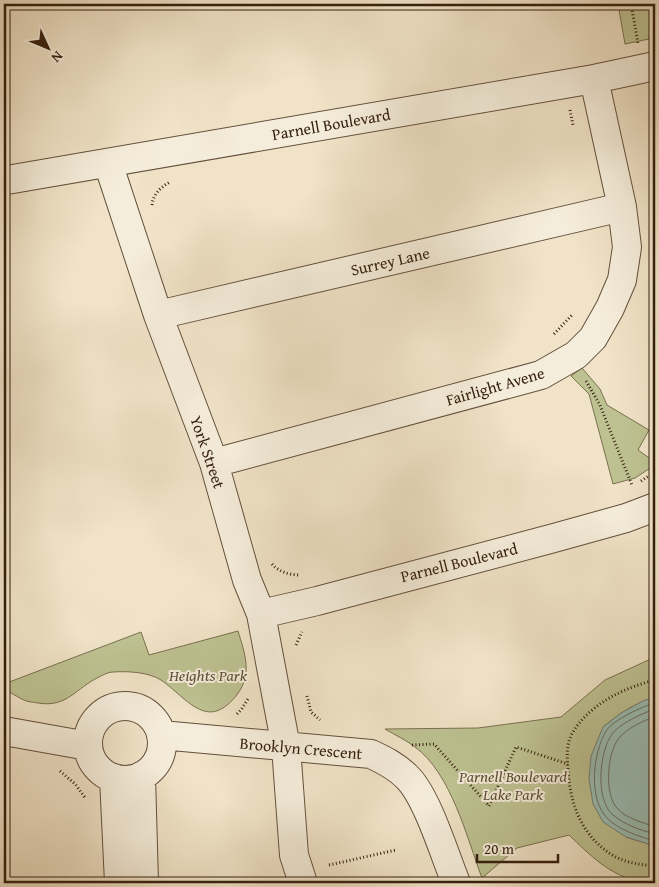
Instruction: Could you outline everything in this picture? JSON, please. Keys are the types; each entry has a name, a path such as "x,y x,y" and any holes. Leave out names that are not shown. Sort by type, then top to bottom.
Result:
{"street":[{"name":"Parnell Boulevard","path":"7,180 594,79 647,57"},
{"name":"Fairlight Avene","path":"214,463 541,375 576,355 593,338 610,308 622,280 626,247 622,208 594,79"},
{"name":"York Street","path":"108,163 158,315 214,463 247,580 261,614 286,747 294,855 303,883"},
{"name":"Surrey Lane","path":"158,315 622,208"},
{"name":"Parnell Boulevard","path":"261,614 562,536 626,518 655,507"},
{"path":"125,706 138,708 148,714 156,723 161,735 162,747 158,759 151,769 128,777 102,772 92,760 88,746 89,734 94,723 102,714 113,708 125,706"},
{"path":"4,731 88,746"},
{"name":"Brooklyn Crescent","path":"161,735 371,754 390,762 409,778 424,802 456,883"},
{"path":"118,883 128,777"},
{"path":"128,777 144,883"}],"path":[{"path":"631,4 647,57"},
{"path":"574,129 570,110 578,108"},
{"path":"151,209 152,199 158,190 173,180"},
{"path":"550,336 574,314"},
{"path":"582,376 589,384 600,405 632,485"},
{"path":"270,560 275,567 283,572 301,575"},
{"path":"294,651 302,632 306,628"},
{"path":"655,680 632,686 608,698 592,711 572,733 568,743 568,782 575,809 584,828 615,857 630,862 655,866"},
{"path":"306,695 311,712 318,719 326,722"},
{"path":"235,715 242,710 250,696"},
{"path":"404,745 434,744 489,806 516,747 568,764"},
{"path":"57,769 83,793 90,807"},
{"path":"329,865 396,850"}],"green space":[{"path":"618,4 654,4 649,39 625,44"},
{"path":"582,368 600,389 607,405 649,430 638,450 655,462 655,465 635,478 613,484 589,394 571,376"},
{"name":"Heights Park","path":"238,631 246,664 244,680 236,696 226,706 216,711 206,712 197,708 156,677 138,673 107,673 91,681 64,700 48,704 22,699 9,691 4,684 141,632 149,655"},
{"name":"Parnell Boulevard Lake Park","path":"655,657 655,697 628,709 603,727 626,837 655,846 655,880 640,881 619,875 601,864 569,835 517,848 482,878 464,826 439,773 428,758 415,747 385,729 478,728 561,717 605,680"}],"water":[{"path":"655,697 655,846 626,837 603,822 593,804 589,779 591,756 603,727 621,713"}]}
